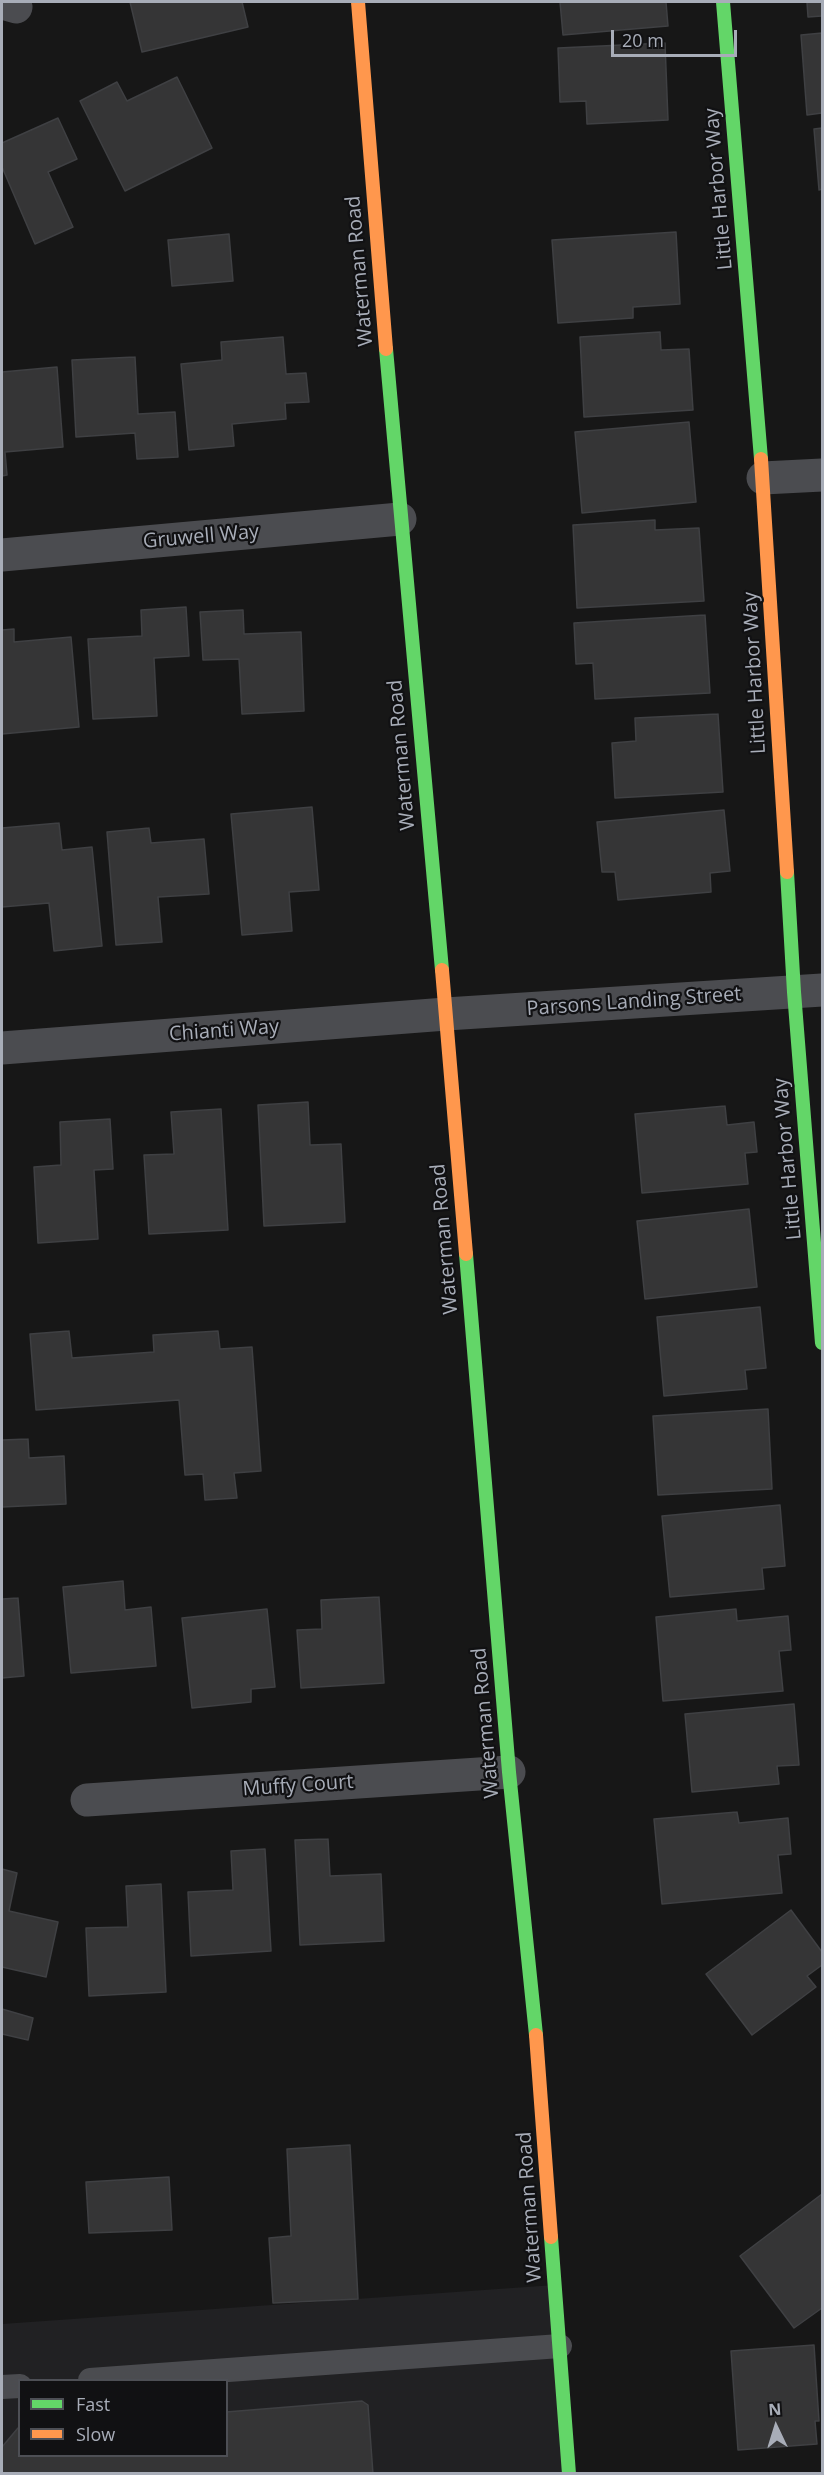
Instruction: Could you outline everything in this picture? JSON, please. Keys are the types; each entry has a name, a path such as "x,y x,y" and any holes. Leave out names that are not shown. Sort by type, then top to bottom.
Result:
{"main road":[{"name":"Waterman Road","path":"358,2 400,519 446,1014 509,1772 537,2046 569,2474"},
{"name":"Little Harbor Way","path":"723,2 762,478 808,991 822,1343"}],"street":[{"path":"762,478 822,475"},
{"name":"Gruwell Way","path":"2,555 400,519"},
{"name":"Parsons Landing Street","path":"446,1014 808,991"},
{"name":"Chianti Way","path":"2,1048 446,1014"},
{"name":"Muffy Court","path":"87,1800 509,1772"}],"lane":[{"path":"104,2379 560,2346"},
{"path":"2,2387 18,2386"}],"shaded area":[{"path":"555,2285 569,2473 2,2474 2,2324"}],"building":[{"path":"130,2 242,2 248,27 142,52"},
{"path":"560,2 666,2 668,26 563,35"},
{"path":"807,2 822,2 822,16 808,17"},
{"path":"822,33 822,113 807,115 801,35"},
{"path":"665,43 668,120 587,124 586,101 560,102 558,48"},
{"path":"177,77 212,148 125,191 80,101 117,82 127,101"},
{"path":"58,118 77,159 48,172 73,227 35,244 2,167 2,143"},
{"path":"822,128 822,189 819,190 814,129"},
{"path":"676,232 680,304 633,307 633,318 558,323 552,240"},
{"path":"229,234 233,281 172,286 168,240"},
{"path":"660,332 661,350 689,349 693,410 584,417 580,337"},
{"path":"283,337 286,374 306,373 309,402 285,403 286,419 232,424 234,446 189,450 181,364 222,360 221,342"},
{"path":"135,357 138,414 175,412 178,457 137,459 135,433 76,437 72,360"},
{"path":"57,367 63,447 5,452 7,475 2,476 2,372"},
{"path":"689,422 696,502 582,513 575,432"},
{"path":"655,520 655,530 699,528 704,601 577,608 573,525"},
{"path":"186,607 189,656 154,658 157,716 93,719 88,639 142,636 141,610"},
{"path":"243,610 244,634 301,632 304,711 242,714 239,659 203,660 200,612"},
{"path":"705,615 710,693 595,699 593,663 576,664 574,623"},
{"path":"14,629 14,642 71,637 79,727 2,734 2,630"},
{"path":"718,714 723,792 615,798 612,743 636,741 635,718"},
{"path":"312,807 319,890 289,892 292,931 242,935 231,814"},
{"path":"724,810 730,871 710,873 711,892 618,900 615,872 602,872 597,822"},
{"path":"59,823 62,850 92,847 102,946 54,951 49,903 2,907 2,828"},
{"path":"149,828 151,843 204,839 209,894 158,897 162,942 116,945 107,832"},
{"path":"308,1102 310,1145 341,1144 345,1222 264,1226 258,1105"},
{"path":"725,1106 727,1125 754,1122 757,1152 745,1153 748,1184 642,1193 635,1114"},
{"path":"221,1109 228,1230 149,1234 144,1155 174,1154 171,1112"},
{"path":"110,1119 113,1169 94,1170 98,1239 38,1243 34,1167 61,1165 60,1122"},
{"path":"749,1209 757,1287 645,1299 637,1221"},
{"path":"760,1307 766,1368 745,1370 747,1389 664,1396 657,1317"},
{"path":"69,1331 72,1358 154,1352 153,1335 218,1331 220,1349 252,1347 261,1471 234,1473 237,1498 205,1500 203,1474 185,1475 179,1400 36,1410 30,1334"},
{"path":"768,1409 772,1489 658,1495 653,1416"},
{"path":"28,1439 29,1458 64,1456 66,1504 2,1507 2,1440"},
{"path":"780,1505 785,1566 762,1568 764,1589 670,1597 662,1516"},
{"path":"123,1581 125,1610 151,1607 156,1666 71,1673 63,1587"},
{"path":"379,1597 384,1683 301,1688 297,1630 322,1629 321,1600"},
{"path":"18,1598 24,1676 2,1678 2,1599"},
{"path":"267,1609 275,1687 251,1689 251,1702 192,1708 182,1618"},
{"path":"736,1609 737,1621 788,1616 791,1650 779,1651 783,1691 663,1701 656,1617"},
{"path":"794,1704 799,1765 777,1766 779,1784 692,1792 685,1714"},
{"path":"737,1812 739,1823 788,1818 791,1854 778,1855 782,1893 662,1904 654,1819"},
{"path":"328,1839 330,1876 381,1874 384,1941 300,1945 295,1840"},
{"path":"265,1849 271,1951 191,1956 188,1892 233,1890 231,1851"},
{"path":"2,1869 17,1873 9,1911 58,1922 46,1977 2,1967"},
{"path":"161,1884 166,1992 89,1996 86,1928 128,1927 126,1886"},
{"path":"791,1910 822,1952 822,1965 807,1976 816,1987 752,2035 706,1974"},
{"path":"2,2009 33,2018 28,2040 2,2034"},
{"path":"350,2145 358,2299 273,2303 269,2238 291,2236 287,2149"},
{"path":"169,2177 172,2230 89,2233 86,2182"},
{"path":"822,2194 822,2308 794,2328 740,2256"},
{"path":"814,2345 819,2421 815,2421 817,2444 738,2450 731,2351"},
{"path":"362,2401 368,2405 373,2474 2,2474 2,2447 18,2428 18,2457 228,2457 228,2412"}],"traffic: fast":[{"path":"723,2 761,459"},
{"path":"386,349 442,970"},
{"path":"787,872 794,992 822,1343"},
{"path":"466,1254 509,1772 536,2035"},
{"path":"551,2237 569,2474"}],"traffic: slow":[{"path":"358,2 386,349"},
{"path":"761,459 787,872"},
{"path":"442,970 466,1254"},
{"path":"536,2035 551,2237"}]}
